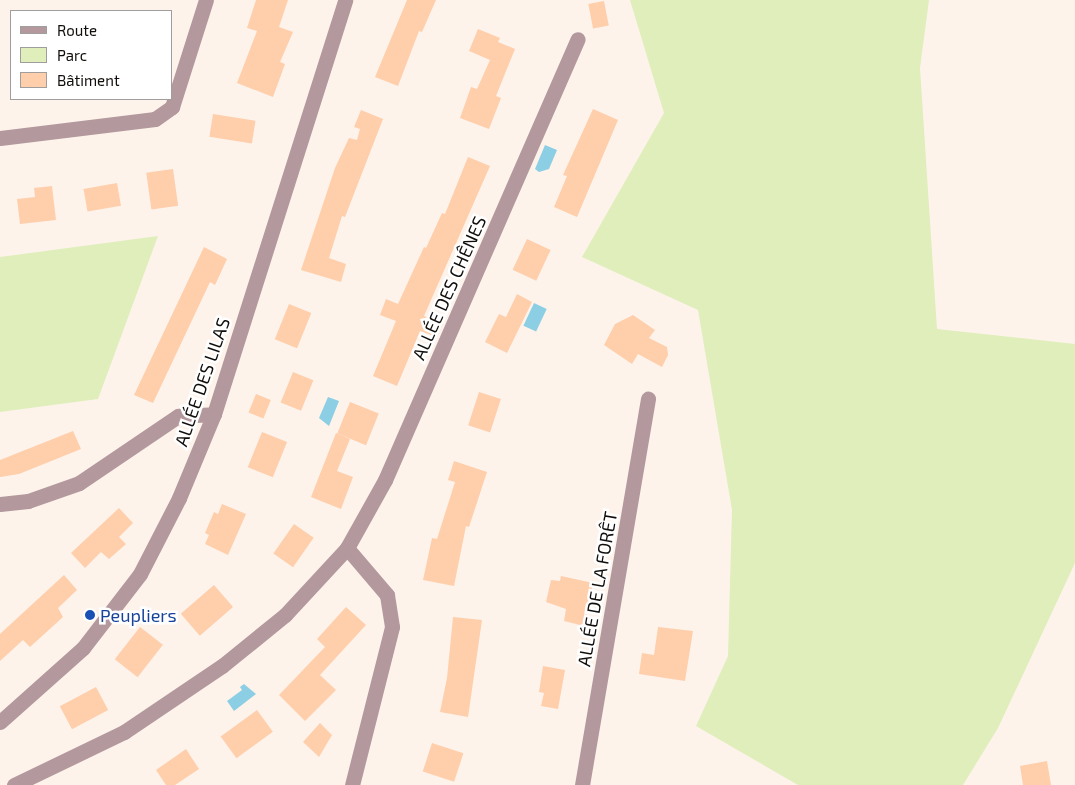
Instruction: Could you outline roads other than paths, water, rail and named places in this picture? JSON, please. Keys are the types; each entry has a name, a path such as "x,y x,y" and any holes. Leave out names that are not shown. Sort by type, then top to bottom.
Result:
{"street":[{"path":"0,138 156,119 172,107 206,0"},
{"name":"ALLÉE DES LILAS","path":"0,722 83,648 140,574 179,498 214,414 345,0"},
{"name":"ALLÉE DES CHÊNES","path":"14,785 124,732 222,666 285,615 348,548 385,480 578,39"},
{"name":"ALLÉE DE LA FORÊT","path":"582,785 648,398"},
{"path":"0,504 28,501 79,484 178,416 214,414"},
{"path":"348,548 387,594 392,627 352,785"}],"water":[{"path":"545,145 557,150 549,169 539,172 535,169"},
{"path":"534,303 547,309 536,332 523,326"},
{"path":"328,397 339,401 329,426 319,418"},
{"path":"244,684 256,694 234,711 227,701 242,690 240,687"}],"place":[{"name":"Peupliers","path":"90,615"}]}
